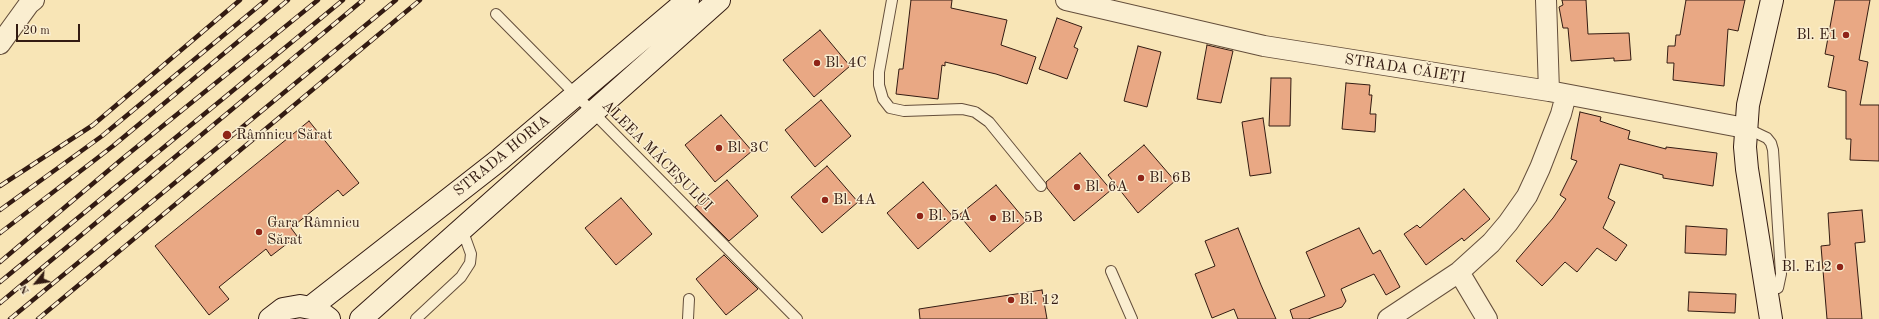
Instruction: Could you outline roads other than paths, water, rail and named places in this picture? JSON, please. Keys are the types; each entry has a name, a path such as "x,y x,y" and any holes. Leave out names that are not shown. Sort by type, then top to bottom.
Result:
{"street":[{"path":"0,44 29,4 34,0"},
{"name":"STRADA HORIA","path":"311,307 499,160 688,0"},
{"name":"STRADA HORIA","path":"361,319 718,0"},
{"name":"STRADA CĂIEȚI","path":"1066,0 1264,46 1558,93 1745,128"},
{"path":"1388,319 1460,272 1491,243 1508,223 1527,196 1551,140 1558,93 1546,0"},
{"path":"1771,319 1747,169 1745,128 1748,104 1772,0"},
{"path":"1460,272 1487,319"},
{"path":"270,319 278,312 289,307 300,306 311,307 321,312 329,319"}],"lane":[{"path":"892,0 879,72 879,85 883,99 890,108 904,111 962,109 975,112 989,122 1041,186"},
{"name":"ALEEA MĂCEȘULUI","path":"496,14 797,319"},
{"path":"416,319 462,277 470,263 471,254 462,229"},
{"path":"1111,271 1132,319"},
{"path":"688,319 689,299"}],"railway":[{"path":"0,186 93,125 240,0"},
{"path":"0,210 102,136 266,0"},
{"path":"0,233 113,146 288,0"},
{"path":"0,262 122,159 318,0"},
{"path":"0,282 343,0"},
{"path":"0,303 363,0"},
{"path":"10,319 396,0"},
{"path":"38,319 420,0"}],"place":[{"name":"Bl. E1","path":"1846,35"},
{"name":"Bl. 4C","path":"817,63"},
{"name":"Râmnicu Sărat","path":"227,135"},
{"name":"Bl. 3C","path":"719,148"},
{"name":"Bl. 6B","path":"1141,178"},
{"name":"Bl. 6A","path":"1077,187"},
{"name":"Bl. 4A","path":"825,200"},
{"name":"Bl. 5A","path":"920,216"},
{"name":"Bl. 5B","path":"993,218"},
{"name":"Gara Râmnicu Sărat","path":"259,232"},
{"name":"Bl. E12","path":"1840,267"},
{"name":"Bl. 12","path":"1011,300"}]}
